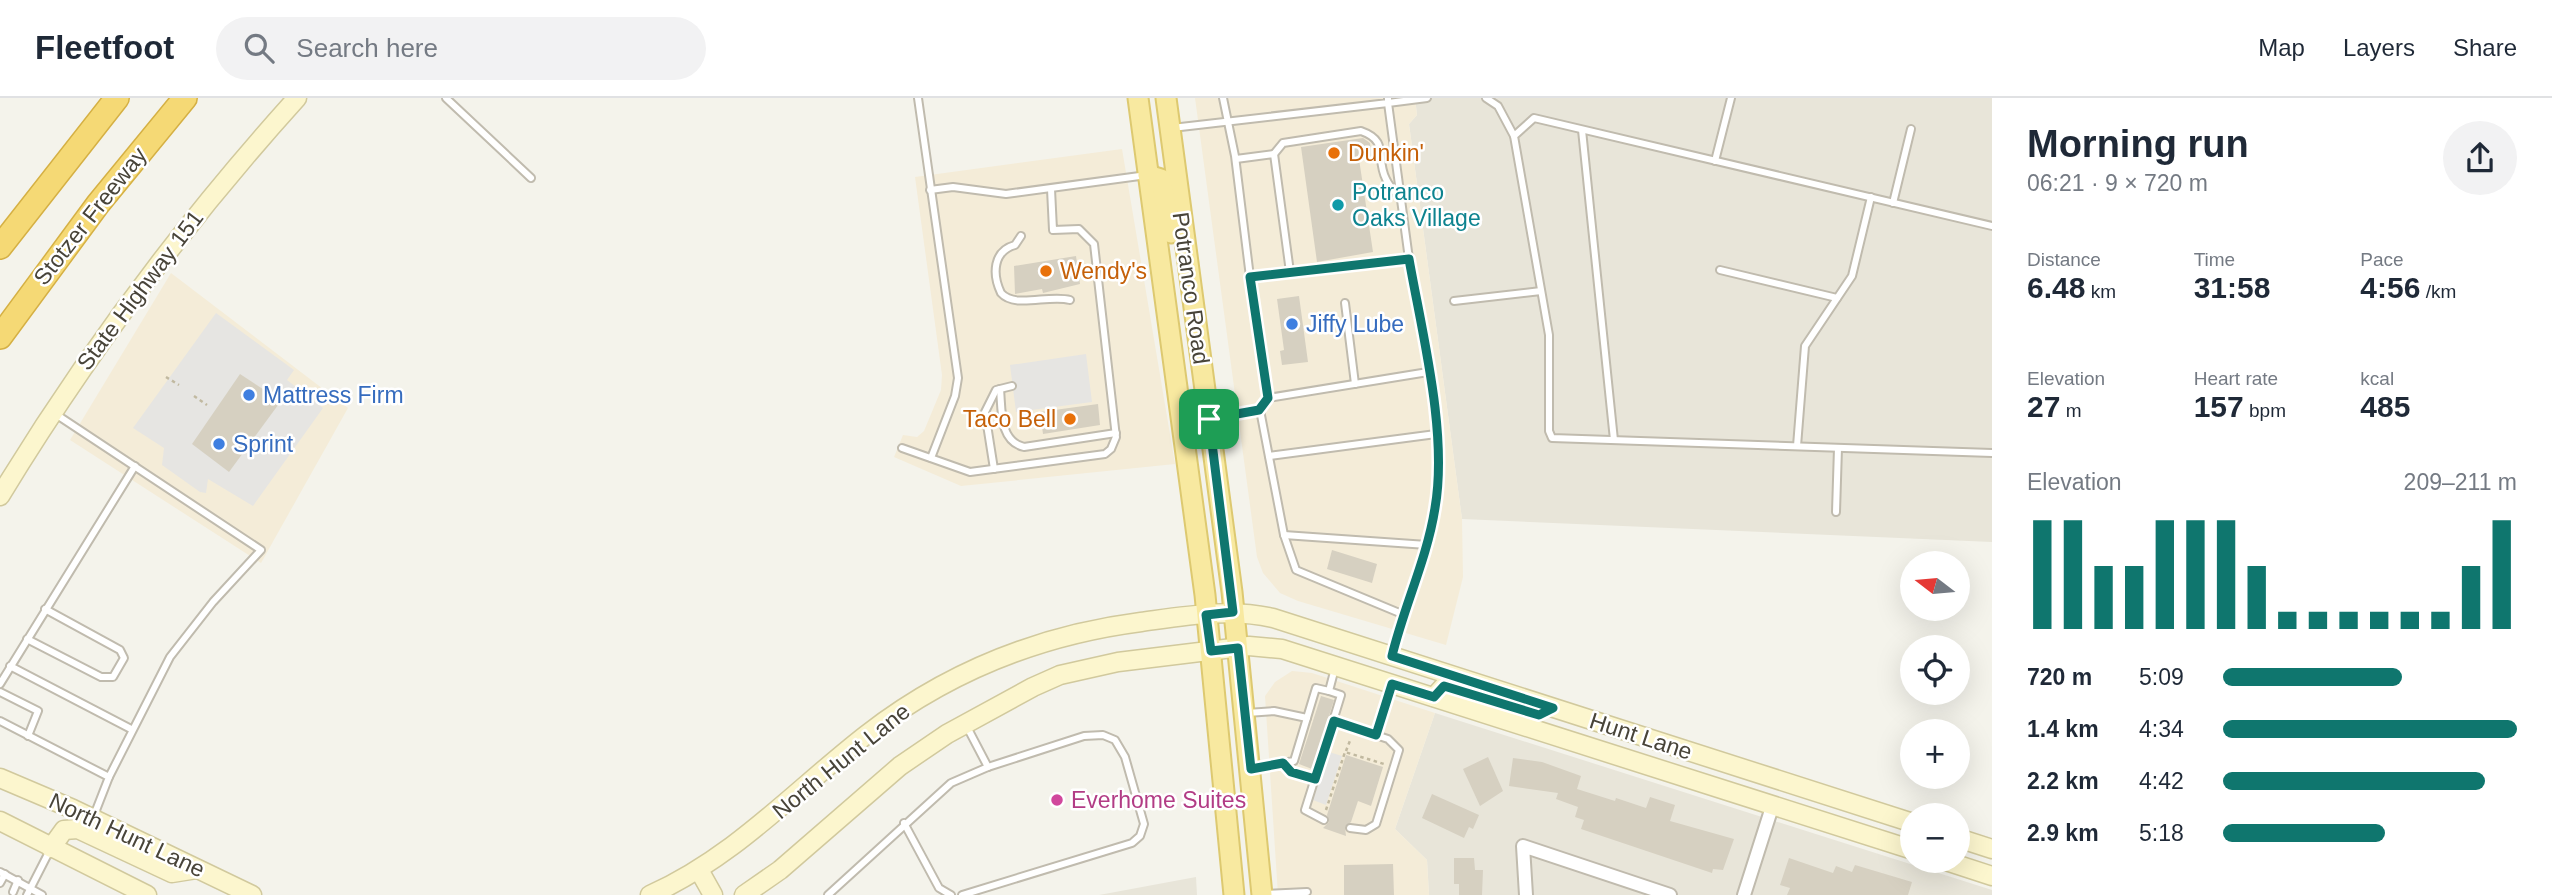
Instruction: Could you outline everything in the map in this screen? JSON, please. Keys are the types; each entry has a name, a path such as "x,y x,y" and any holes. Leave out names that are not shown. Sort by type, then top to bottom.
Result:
{"highway":[{"path":"0,247 117,98"},
{"name":"Stotzer Freeway","path":"0,337 97,204 185,98"}],"main road":[{"name":"State Highway 151","path":"0,496 100,341 163,256 297,98"},
{"name":"Potranco Road","path":"1138,98 1211,651 1234,895"},
{"path":"1152,98 1156,118 1162,126 1170,128"},
{"name":"Potranco Road","path":"1166,98 1238,648 1262,895"},
{"path":"1149,175 1161,179 1181,306 1198,334"},
{"name":"Hunt Lane","path":"1206,615 1233,612 1273,618 1900,819"},
{"name":"North Hunt Lane","path":"650,895 699,870 751,834 865,736 951,679 1005,655 1069,635 1123,624 1206,615"},
{"name":"Hunt Lane","path":"1211,651 1273,647 1900,846"},
{"name":"North Hunt Lane","path":"744,895 780,870 900,766 965,724 1033,687 1068,673 1118,662 1211,651"},
{"path":"1434,697 1444,686 1539,715 1553,708"},
{"name":"North Hunt Lane","path":"0,778 93,818 252,895"},
{"name":"North Hunt Lane","path":"0,821 147,895"},
{"path":"51,848 64,831 78,829 172,873 197,869"},
{"path":"1970,842 1992,849"},
{"path":"1970,869 1992,876"},
{"path":"699,870 713,895"},
{"path":"1255,895 1262,895"}],"street":[{"path":"1744,895 1773,804"},
{"path":"1526,895 1524,846 1671,895"}],"lane":[{"path":"446,98 531,178"},
{"path":"918,98 958,378 956,396 931,458"},
{"path":"1223,98 1236,159 1268,398"},
{"path":"1351,98 1352,107"},
{"path":"1170,128 1427,98"},
{"path":"1486,98 1498,106 1514,136 1549,335 1549,431 1552,438 1992,453"},
{"path":"1715,161 1731,98"},
{"path":"1388,101 1436,434 1436,505 1427,545 1402,614 1392,656"},
{"path":"1514,136 1534,118 1992,226"},
{"path":"1893,202 1911,129"},
{"path":"1582,130 1614,440"},
{"path":"1236,159 1274,154 1283,143 1361,131 1373,135 1380,146 1385,178 1401,200"},
{"path":"1274,154 1290,272"},
{"path":"930,190 953,187 1006,194 1149,175"},
{"path":"902,448 970,472 1105,454 1115,443 1094,244 1079,229 1053,230 1051,189"},
{"path":"1797,446 1805,346 1852,276 1871,197"},
{"path":"1021,236 998,257 996,268 1001,293 1017,302 1055,296 1070,300"},
{"path":"1250,277 1409,259"},
{"path":"1720,270 1837,298"},
{"path":"1454,301 1541,291"},
{"path":"1345,303 1355,384"},
{"path":"1209,419 1259,410 1268,398 1428,372"},
{"path":"994,469 985,412 990,398 999,389 1012,387"},
{"path":"999,389 1006,435 1015,445 1024,447 1116,433"},
{"path":"1259,410 1284,535 1296,570 1402,614"},
{"path":"52,412 261,550 213,602 170,657 131,729 93,818"},
{"path":"1269,456 1436,434"},
{"path":"1836,512 1838,448"},
{"path":"0,684 135,466"},
{"path":"1284,535 1427,545"},
{"path":"27,639 101,677 113,677 121,666 124,658 120,650 45,609"},
{"path":"10,666 131,729"},
{"path":"1329,691 1336,666"},
{"path":"1376,735 1392,684"},
{"path":"1251,769 1294,761 1316,688 1341,695 1305,810 1323,820"},
{"path":"0,692 38,711 28,736"},
{"path":"1245,714 1274,711 1307,718"},
{"path":"0,721 109,777"},
{"path":"1334,721 1376,735 1397,746 1399,759 1377,824 1363,831 1350,828"},
{"path":"965,724 988,767"},
{"path":"828,895 846,882 904,823 951,783 988,767 1084,736 1103,735 1115,740 1125,757 1144,824 1140,836 1132,843 962,895"},
{"path":"1283,763 1291,772 1315,779"},
{"path":"904,823 939,888 951,895"},
{"path":"27,895 51,848"},
{"path":"0,883 2,873 32,887 42,895"},
{"path":"13,892 18,880"},
{"path":"1262,895 1307,892"}],"path":[{"path":"166,377 179,385"},
{"path":"194,396 207,405"},
{"path":"1323,820 1353,728"},
{"path":"1345,752 1387,765 1384,775"}],"shaded area":[{"path":"1195,98 1415,98 1417,115 1409,124 1462,519 1463,577 1446,645 1298,601 1280,593 1263,573 1257,557"},
{"path":"1415,98 1992,98 1992,542 1462,519 1409,124 1417,115"},
{"path":"1122,149 1175,464 961,486 894,457 903,435 917,437 924,431 941,390 942,375 915,177"},
{"path":"171,273 348,408 261,563 70,440"},
{"path":"216,313 294,370 287,380 323,408 253,506 208,479 206,493 200,492 162,465 164,448 133,428"},
{"path":"1086,354 1092,402 1016,412 1010,365"},
{"path":"1292,671 1312,673 1435,713 1395,829 1427,860 1429,895 1278,895 1265,696 1275,682"},
{"path":"1435,713 1900,861 1900,873 1939,873 1992,890 1992,895 1429,895 1427,860 1395,829"},
{"path":"1329,752 1342,756 1326,805 1313,800"},
{"path":"1196,877 1197,895 1099,895"}],"building":[{"name":"Potranco Oaks Village","path":"1363,138 1370,143 1372,156 1359,159 1373,252 1317,262 1301,147"},
{"name":"Wendy's","path":"1076,256 1080,284 1043,293 1042,289 1015,294 1014,266"},
{"name":"Jiffy Lube","path":"1299,296 1308,362 1282,365 1280,351 1284,350 1277,299"},
{"path":"240,374 281,401 229,472 192,444"},
{"name":"Taco Bell","path":"1098,404 1100,425 1043,434 1040,412"},
{"path":"1332,550 1377,564 1372,583 1327,569"},
{"path":"1321,696 1334,700 1312,769 1299,764"},
{"path":"1346,755 1383,767 1371,806 1358,801 1351,822 1345,827 1346,836 1323,828 1329,822 1327,815"},
{"path":"1488,757 1503,791 1480,806 1463,769"},
{"path":"1513,758 1542,762 1581,776 1577,789 1615,801 1616,798 1646,808 1650,797 1675,805 1670,821 1734,839 1723,870 1713,869 1712,873 1581,829 1584,820 1575,817 1578,807 1556,799 1558,793 1509,786"},
{"path":"1432,794 1479,815 1473,829 1469,827 1464,838 1422,818"},
{"path":"1454,858 1474,858 1475,870 1483,870 1482,895 1459,895 1459,884 1454,884"},
{"path":"1789,858 1833,873 1836,866 1852,872 1855,865 1912,882 1908,895 1787,895 1790,888 1780,885"},
{"path":"1393,864 1394,895 1344,895 1344,865"}],"place":[{"name":"Dunkin'","path":"1334,153"},
{"name":"Potranco Oaks Village","path":"1338,205"},
{"name":"Wendy's","path":"1046,271"},
{"name":"Jiffy Lube","path":"1292,324"},
{"name":"Mattress Firm","path":"249,395"},
{"name":"Taco Bell","path":"1070,419"},
{"name":"Sprint","path":"219,444"},
{"name":"Everhome Suites","path":"1057,800"}],"route":[{"path":"1409,259 1430,387 1438,457 1436,505 1424,557 1402,614 1392,656 1553,708 1539,715 1444,686 1434,697 1392,684 1376,735 1334,721 1315,779 1291,772 1283,763 1251,769 1238,648 1211,651 1206,615 1233,612 1209,419 1259,410 1268,398 1250,277 1409,259"}]}
